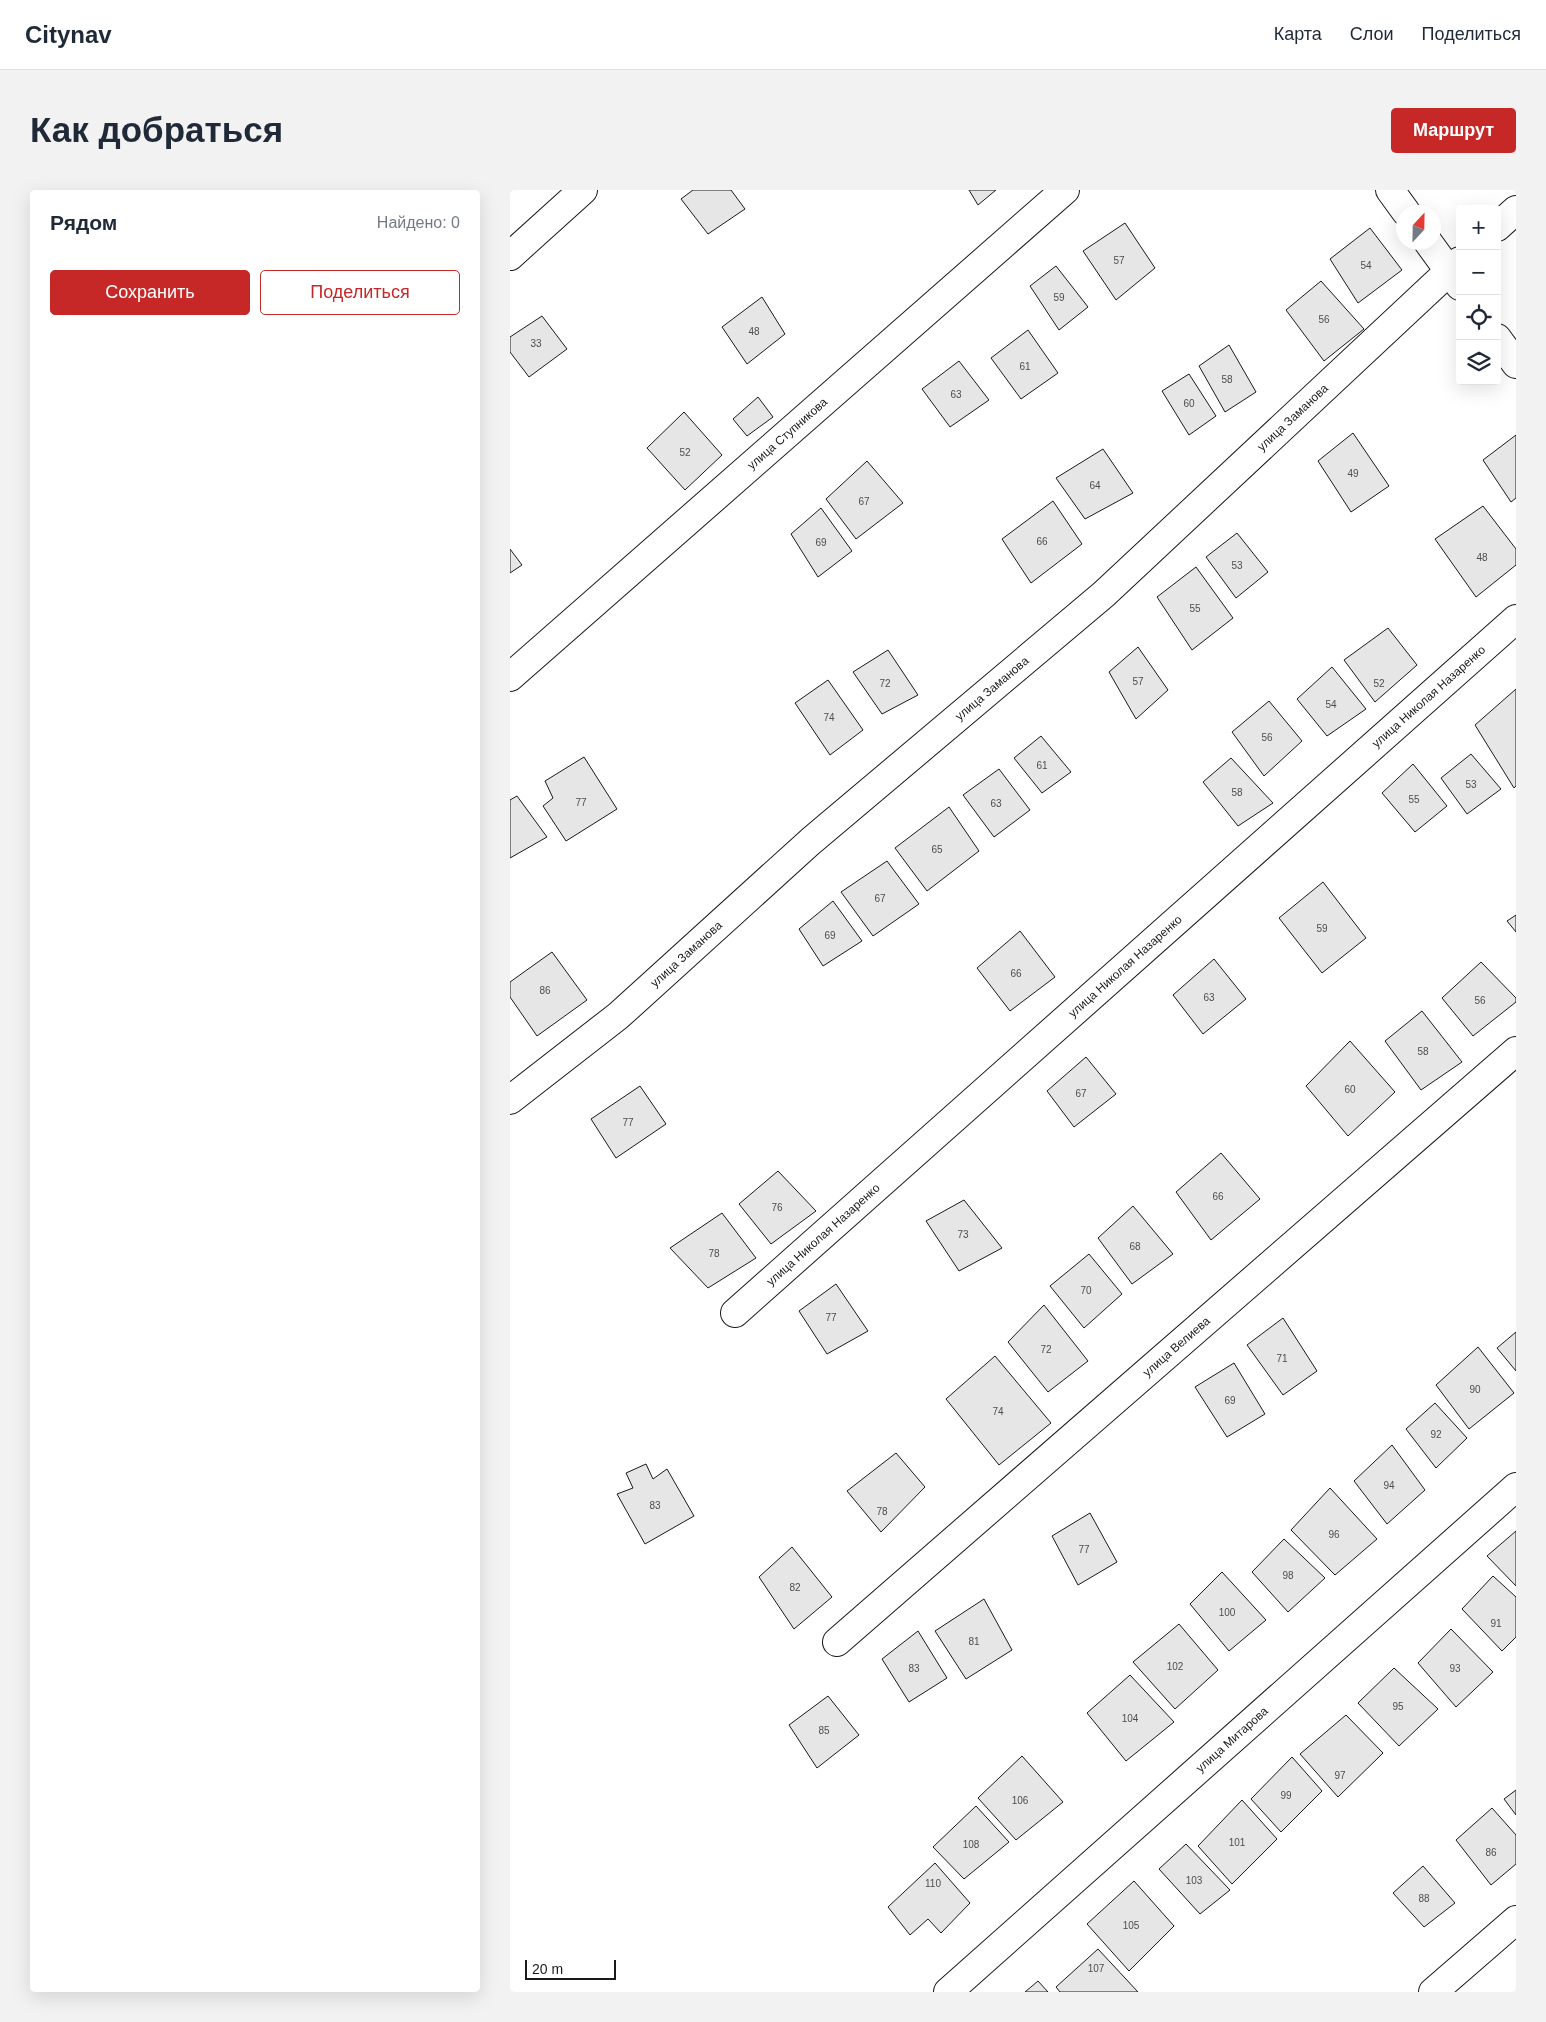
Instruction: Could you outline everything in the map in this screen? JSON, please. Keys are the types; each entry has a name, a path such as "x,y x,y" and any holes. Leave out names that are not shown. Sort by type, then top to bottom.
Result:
{"street":[{"path":"510,256 583,190"},
{"name":"улица Ступникова","path":"510,677 1065,190"},
{"path":"1390,190 1401,205"},
{"path":"1501,223 1516,210"},
{"path":"1435,250 1456,273"},
{"name":"улица Заманова","path":"510,1100 618,1016 811,840 1104,594 1456,273"},
{"path":"1498,340 1516,364"},
{"name":"улица Николая Назаренко","path":"735,1313 1516,619"},
{"name":"улица Велиева","path":"837,1642 1516,1051"},
{"name":"улица Митарова","path":"948,1992 1516,1487"},
{"path":"1433,1992 1516,1920"}],"building":[{"path":"693,190 731,190 745,209 708,234 681,199"},
{"path":"969,190 996,190 978,205"},
{"path":"1125,223 1155,268 1116,300 1083,251"},
{"path":"1370,228 1402,270 1358,303 1330,259"},
{"path":"1056,266 1088,307 1059,330 1030,286"},
{"path":"1321,281 1364,329 1324,361 1286,310"},
{"path":"762,297 785,334 747,364 722,327"},
{"path":"542,316 567,349 529,377 510,352 510,337"},
{"path":"1028,330 1058,373 1021,399 991,358"},
{"path":"1229,345 1256,392 1225,412 1199,366"},
{"path":"959,361 989,400 950,427 922,389"},
{"path":"1189,374 1216,416 1189,435 1162,391"},
{"path":"758,397 773,417 747,436 733,419"},
{"path":"684,412 722,455 685,490 647,448"},
{"path":"1353,433 1389,486 1351,512 1318,461"},
{"path":"1516,435 1516,498 1511,502 1483,460"},
{"path":"1103,449 1133,493 1085,519 1056,478"},
{"path":"867,461 903,503 856,539 826,499"},
{"path":"1053,501 1082,544 1031,583 1002,539"},
{"path":"1483,506 1516,549 1516,565 1476,597 1435,539"},
{"path":"821,508 852,551 818,577 791,534"},
{"path":"1237,533 1268,572 1236,598 1206,557"},
{"path":"510,549 522,565 510,573"},
{"path":"1196,567 1233,618 1192,650 1157,597"},
{"path":"1388,628 1417,665 1375,702 1344,660"},
{"path":"1138,647 1168,690 1136,719 1109,672"},
{"path":"888,650 918,695 882,714 853,672"},
{"path":"1332,667 1366,709 1327,736 1297,699"},
{"path":"828,680 863,730 830,755 795,703"},
{"path":"1516,689 1516,786 1514,788 1475,725"},
{"path":"1269,701 1302,741 1264,776 1232,732"},
{"path":"1041,736 1071,772 1042,793 1014,758"},
{"path":"1471,754 1501,789 1467,814 1441,778"},
{"path":"584,757 617,809 566,841 543,806 553,798 545,781"},
{"path":"1231,758 1273,803 1238,826 1203,782"},
{"path":"1413,764 1447,806 1415,832 1382,793"},
{"path":"999,769 1030,810 994,837 963,795"},
{"path":"517,796 547,837 510,858 510,800"},
{"path":"949,807 979,851 927,891 895,848"},
{"path":"887,861 919,904 873,936 841,892"},
{"path":"1323,882 1366,938 1322,973 1279,918"},
{"path":"833,901 862,941 823,966 799,929"},
{"path":"1516,915 1516,932 1507,921"},
{"path":"1020,931 1055,977 1010,1011 977,968"},
{"path":"552,952 587,1000 537,1036 510,997 510,982"},
{"path":"1214,959 1246,999 1203,1034 1173,995"},
{"path":"1481,962 1516,998 1516,1002 1473,1036 1442,998"},
{"path":"1422,1011 1462,1062 1421,1090 1385,1041"},
{"path":"1350,1041 1395,1092 1348,1136 1306,1086"},
{"path":"1086,1057 1116,1094 1074,1127 1047,1091"},
{"path":"640,1086 666,1124 616,1158 591,1119"},
{"path":"1221,1153 1260,1199 1211,1240 1176,1192"},
{"path":"778,1171 816,1211 771,1244 739,1204"},
{"path":"964,1200 1002,1248 959,1271 926,1221"},
{"path":"1133,1206 1173,1254 1132,1284 1098,1238"},
{"path":"722,1213 756,1258 708,1288 670,1248"},
{"path":"1089,1254 1122,1294 1084,1328 1050,1286"},
{"path":"836,1284 868,1331 827,1354 799,1311"},
{"path":"1044,1305 1088,1361 1048,1392 1008,1342"},
{"path":"1283,1318 1317,1371 1283,1395 1247,1345"},
{"path":"1516,1332 1516,1371 1497,1348"},
{"path":"1478,1347 1514,1393 1469,1429 1436,1385"},
{"path":"995,1356 1051,1423 999,1465 946,1399"},
{"path":"1234,1363 1265,1414 1227,1437 1195,1387"},
{"path":"1435,1403 1467,1438 1436,1468 1406,1429"},
{"path":"1392,1445 1425,1490 1387,1524 1354,1481"},
{"path":"896,1453 925,1487 881,1532 847,1491"},
{"path":"646,1464 653,1479 667,1469 694,1516 645,1544 617,1494 633,1488 626,1473"},
{"path":"1330,1488 1377,1539 1335,1575 1291,1530"},
{"path":"1090,1513 1117,1562 1078,1585 1052,1536"},
{"path":"1516,1531 1516,1586 1487,1556"},
{"path":"1284,1539 1325,1578 1288,1612 1252,1572"},
{"path":"792,1547 832,1597 794,1629 759,1577"},
{"path":"1222,1572 1266,1620 1229,1651 1190,1604"},
{"path":"1493,1576 1516,1597 1516,1637 1502,1651 1462,1609"},
{"path":"984,1599 1012,1650 966,1679 935,1631"},
{"path":"1179,1624 1218,1670 1175,1709 1133,1662"},
{"path":"1451,1629 1493,1672 1456,1707 1418,1663"},
{"path":"918,1631 947,1678 909,1702 882,1659"},
{"path":"1394,1668 1438,1709 1399,1746 1358,1703"},
{"path":"1130,1675 1174,1722 1126,1761 1087,1713"},
{"path":"828,1696 859,1735 817,1768 789,1725"},
{"path":"1346,1715 1383,1753 1338,1797 1300,1754"},
{"path":"1022,1756 1063,1802 1016,1840 978,1798"},
{"path":"1292,1757 1322,1791 1281,1832 1251,1799"},
{"path":"1516,1790 1516,1815 1504,1799"},
{"path":"1242,1800 1277,1839 1232,1884 1198,1846"},
{"path":"976,1806 1009,1842 964,1879 933,1847"},
{"path":"1492,1808 1516,1835 1516,1864 1491,1885 1456,1840"},
{"path":"1186,1844 1230,1890 1200,1914 1159,1869"},
{"path":"935,1863 970,1903 941,1933 928,1919 910,1935 888,1907"},
{"path":"1423,1866 1455,1903 1424,1927 1393,1893"},
{"path":"1134,1881 1174,1926 1129,1971 1087,1924"},
{"path":"1098,1949 1138,1992 1060,1992 1056,1987"},
{"path":"1038,1981 1048,1992 1025,1992"}]}
